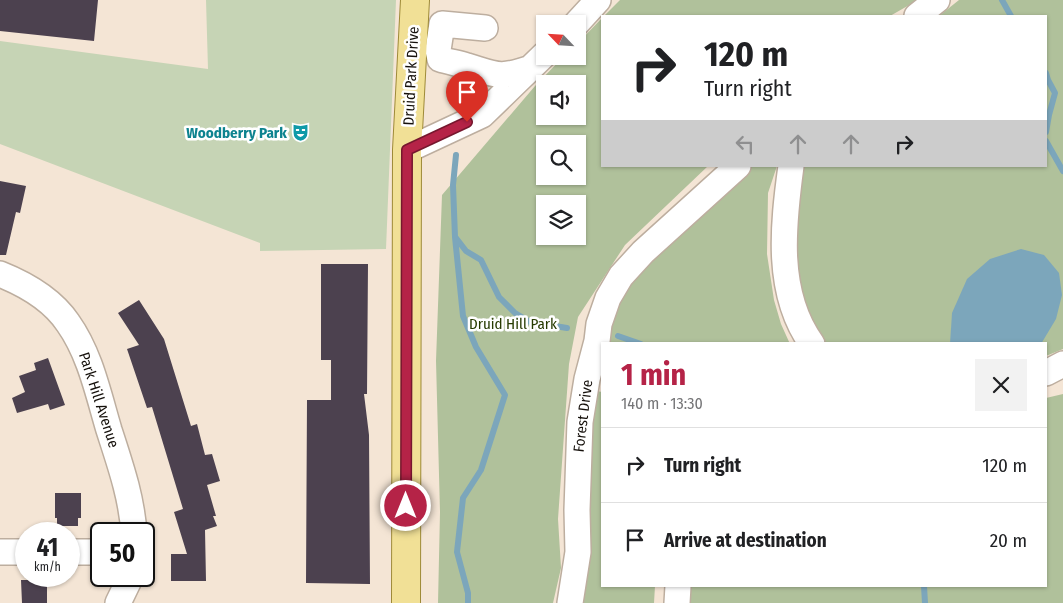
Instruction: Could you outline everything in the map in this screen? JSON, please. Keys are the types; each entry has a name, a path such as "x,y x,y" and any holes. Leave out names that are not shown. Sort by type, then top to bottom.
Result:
{"main road":[{"name":"Druid Park Drive","path":"406,603 407,150 415,0"}],"street":[{"path":"584,15 598,0"},
{"path":"918,15 937,0"},
{"path":"484,28 442,24 438,50 440,59 500,76 514,74 536,62"},
{"path":"407,150 482,115 536,63"},
{"name":"Forest Drive","path":"570,603 578,552 577,510 580,422 587,379 600,349 599,324 608,298 621,276 643,252 737,167"},
{"path":"791,167 783,233 786,268 792,306 810,342"},
{"name":"Park Hill Avenue","path":"0,274 36,292 54,307 67,322 78,340 90,365 126,483 134,522"},
{"path":"1047,372 1063,364"},
{"path":"0,552 15,552"},
{"path":"118,603 126,587"},
{"path":"677,603 678,587"}],"green space":[{"name":"Woodberry Park","path":"206,0 396,0 386,249 260,251 260,243 0,144 0,41 208,69"},
{"path":"620,0 918,0 892,15 605,15"},
{"path":"959,0 1063,0 1063,349 1047,356 1047,342 824,342 812,325 805,306 798,267 796,226 798,167 1047,167 1047,15 940,15"},
{"name":"Druid Hill Park","path":"601,19 601,167 707,167 625,245 578,317 569,364 558,519 561,568 553,603 438,603 440,512 436,361 442,195 536,85 536,125 586,125 586,75 546,75 555,65 586,65 586,35"},
{"path":"748,167 777,167 768,193 767,254 774,300 781,324 789,342 605,342 606,328 631,279"},
{"path":"597,391 601,392 601,587 655,587 654,603 580,603 591,433"},
{"path":"1063,394 1063,603 687,603 687,587 1047,587 1047,398"}],"water":[{"path":"1021,249 1044,255 1059,273 1062,295 1056,319 1042,342 950,342 952,313 967,279 990,259"}],"building":[{"path":"0,0 98,0 94,41 0,31"},
{"path":"0,181 26,186 20,213 16,212 6,255 0,255"},
{"path":"321,264 368,264 367,394 364,394 369,435 370,584 306,583 307,400 331,400 331,360 321,360"},
{"path":"139,300 164,339 191,426 197,424 205,455 212,454 220,481 207,485 216,516 213,516 217,526 205,530 206,581 171,581 171,554 187,554 174,512 183,509 152,407 147,408 127,349 139,345 118,313"},
{"path":"48,358 65,405 50,410 48,404 17,413 12,398 25,392 19,376 36,370 34,363"},
{"path":"55,493 81,493 81,518 78,518 78,522 57,522 57,518 55,518"},
{"path":"21,587 47,587 47,603 22,603"}],"waterway":[{"path":"1002,0 1010,15"},
{"path":"1047,76 1055,93 1047,126"},
{"path":"1047,143 1063,171"},
{"path":"456,155 453,185 455,237 463,316 476,347 505,395 481,470 463,498 457,552 468,593 468,603"},
{"path":"456,238 466,251 481,260 499,297 515,313 530,322 567,328"},
{"path":"618,336 635,342"},
{"path":"924,587 925,603"}],"place":[{"name":"Woodberry Park","path":"301,133"}],"route":[{"path":"406,506 407,150 467,122"}]}
